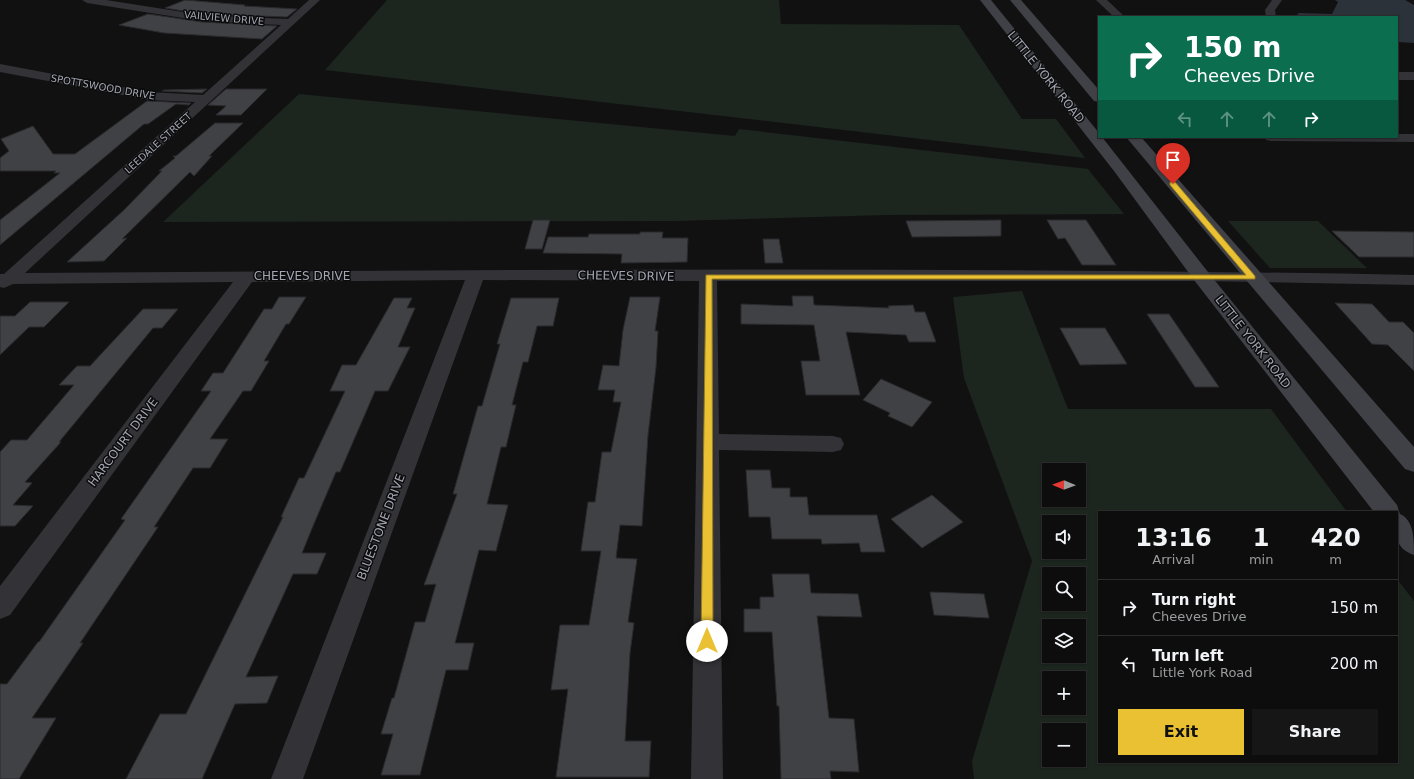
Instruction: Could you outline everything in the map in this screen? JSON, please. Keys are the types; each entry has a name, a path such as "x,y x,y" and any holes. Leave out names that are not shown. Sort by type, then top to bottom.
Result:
{"main road":[{"name":"LITTLE YORK ROAD","path":"985,0 1119,168 1201,276 1387,511"},
{"name":"LITTLE YORK ROAD","path":"1015,0 1098,97"},
{"path":"1134,138 1414,463"},
{"path":"1398,524 1414,544"}],"street":[{"name":"VAILVIEW DRIVE","path":"87,0 202,18 291,22"},
{"name":"LEEDALE STREET","path":"3,282 315,0"},
{"path":"1101,0 1119,16"},
{"path":"1271,16 1270,10 1277,0"},
{"path":"146,9 163,2"},
{"name":"SPOTTSWOOD DRIVE","path":"0,68 150,96 206,99"},
{"path":"1398,76 1414,76"},
{"path":"1398,138 1414,138"},
{"name":"CHEEVES DRIVE","path":"3,282 247,276 476,275 708,277 1201,276 1407,279"},
{"name":"BLUESTONE DRIVE","path":"287,779 476,275"},
{"name":"HARCOURT DRIVE","path":"0,608 247,276"},
{"path":"707,779 708,277"},
{"path":"1407,279 1414,292"},
{"path":"707,442 833,444"}],"shaded area":[{"path":"387,0 779,0 781,24 959,25 1022,119 1056,119 1085,158 325,70"},
{"path":"1335,0 1405,0 1414,5 1414,43 1398,42 1398,16 1297,15 1299,13 1332,14 1338,2"},
{"path":"299,94 735,136 739,129 1088,169 1124,214 887,215 676,221 163,222"},
{"path":"1228,221 1318,221 1367,268 1270,268"},
{"path":"1022,291 1068,409 1271,409 1346,511 1098,511 1098,763 1398,763 1398,580 1414,601 1414,779 974,779 972,761 1032,561 964,378 953,297"}],"building":[{"path":"185,0 245,5 244,6 297,9 287,17 202,14 165,8"},
{"path":"148,14 202,22 277,26 262,39 164,33 119,25"},
{"path":"207,89 202,93 162,91 164,90"},
{"path":"226,89 267,89 241,115 216,115 226,106 208,105"},
{"path":"147,101 191,103 189,105 176,104 148,124 144,124 0,245 0,220 60,173 54,173 56,171 0,171 0,158 9,151 1,139 33,126 53,154 75,154"},
{"path":"215,123 243,123 209,156 212,156 194,176 190,172 122,239 127,238 104,261 67,262 124,210 162,171 159,171 175,158 173,156 176,156"},
{"path":"533,220 550,220 542,249 525,249"},
{"path":"1001,220 1001,236 912,237 906,221"},
{"path":"1047,220 1086,220 1116,265 1082,265 1065,238 1058,239"},
{"path":"1332,231 1414,232 1414,257 1359,257"},
{"path":"640,232 663,232 662,238 688,238 687,262 621,263 622,254 543,253 548,237 588,237 589,234 640,234"},
{"path":"763,239 779,239 783,263 765,263"},
{"path":"792,296 813,296 814,305 889,308 888,306 913,305 915,312 925,312 936,342 909,342 906,335 846,332 860,395 806,395 801,361 820,361 814,325 741,324 741,304 793,306"},
{"path":"279,297 306,297 289,324 286,324 264,361 269,361 251,391 243,391 210,439 228,439 210,468 193,468 154,527 158,527 80,643 83,643 32,718 56,718 19,779 0,779 0,684 7,684 39,642 125,520 121,519 211,391 201,391 213,373 223,373 264,309 272,309"},
{"path":"630,297 660,297 655,331 658,331 656,367 648,435 642,526 620,525 616,558 637,559 628,622 634,623 630,653 625,741 651,741 649,777 556,777 568,689 551,690 560,625 589,625 601,551 581,551 588,502 595,502 602,452 611,452 621,402 613,402 615,390 598,390 603,365 619,366 623,330"},
{"path":"394,298 412,298 407,308 415,308 398,347 410,347 388,391 375,391 340,472 336,472 313,526 302,553 326,553 317,574 293,574 246,677 278,676 267,703 235,704 202,779 126,779 160,714 186,714 283,517 281,517 299,478 304,478 345,391 330,391 342,365 356,365"},
{"path":"511,298 559,298 553,326 537,326 528,362 523,362 512,405 516,405 506,447 501,447 487,504 508,505 496,551 479,550 455,643 474,643 468,670 446,670 420,775 381,775 393,734 381,734 392,698 394,698 415,622 425,622 436,584 424,585 457,494 453,494 478,406 482,406 500,344 497,344"},
{"path":"30,302 69,302 44,327 29,327 0,355 0,316 15,316"},
{"path":"1335,303 1372,304 1389,322 1403,322 1414,333 1414,371 1388,345 1372,344"},
{"path":"143,309 178,309 162,328 153,328 59,442 61,442 25,482 32,483 13,505 33,506 15,526 0,526 0,452 11,440 27,440 74,385 59,385 77,366 90,366"},
{"path":"1147,314 1169,314 1219,387 1195,387"},
{"path":"1060,328 1105,328 1127,364 1080,365"},
{"path":"881,379 932,402 912,427 888,416 890,413 863,400"},
{"path":"746,470 770,470 772,488 790,488 790,497 807,497 809,515 877,515 885,552 861,552 859,543 822,544 821,539 772,539 770,517 749,517"},
{"path":"932,495 963,522 922,548 891,519"},
{"path":"772,574 809,574 811,593 858,594 862,617 817,616 829,718 854,719 859,772 830,771 831,779 781,779 779,706 777,706 772,632 744,632 744,609 760,609 760,597 774,597"},
{"path":"930,592 984,594 989,618 934,615"}],"route":[{"path":"707,641 708,277 1253,277 1173,184"}]}
